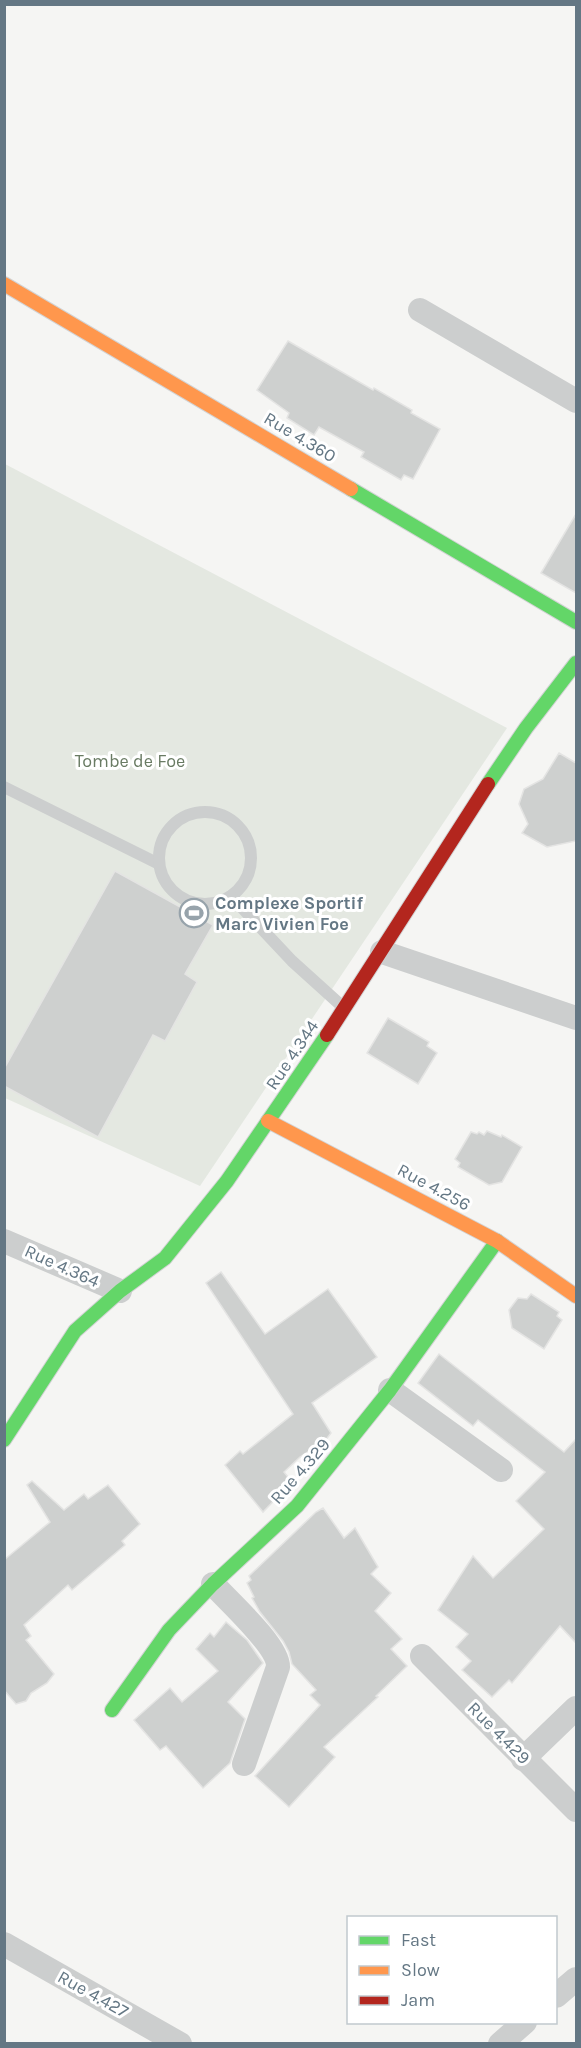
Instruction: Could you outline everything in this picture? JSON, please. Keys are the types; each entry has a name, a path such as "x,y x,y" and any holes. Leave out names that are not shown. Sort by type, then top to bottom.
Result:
{"street":[{"name":"Rue 4.360","path":"4,284 576,622"},
{"path":"420,310 576,401"},
{"name":"Rue 4.344","path":"4,1440 75,1331 120,1291 165,1258 227,1181 345,1009 481,794 526,728 576,663"},
{"path":"382,952 576,1018"},
{"name":"Rue 4.256","path":"268,1121 497,1241 576,1296"},
{"name":"Rue 4.364","path":"4,1241 120,1291"},
{"name":"Rue 4.329","path":"112,1710 169,1630 213,1584 297,1506 390,1390 497,1241"},
{"path":"390,1390 501,1470"},
{"path":"213,1584 269,1645 278,1662 244,1764"},
{"name":"Rue 4.429","path":"422,1656 576,1810"},
{"path":"523,1759 576,1708"},
{"name":"Rue 4.427","path":"4,1944 180,2043"},
{"path":"557,1994 576,1979"},
{"path":"500,2043 523,2024"}],"lane":[{"path":"4,787 159,864"},
{"path":"203,812 216,813 239,826 246,837 251,856 248,876 241,887 220,902 207,904 194,903 181,898 171,889 159,864 162,840 169,829 178,820 190,814 203,812"},
{"path":"231,896 292,961 345,1009"}],"green space":[{"name":"Complexe Sportif Marc Vivien Foe","path":"5,464 507,728 200,1186 5,1098"}],"building":[{"path":"288,341 412,410 411,413 440,429 413,479 404,475 401,480 361,457 364,452 319,427 314,435 287,418 289,413 257,390"},
{"path":"576,514 576,593 541,573"},
{"path":"559,753 576,763 576,841 547,847 522,833 528,824 519,804 524,789 543,779"},
{"path":"115,871 213,925 185,974 197,982 165,1041 153,1035 98,1137 4,1086 4,1069"},
{"path":"388,1018 429,1042 427,1046 437,1053 418,1084 367,1053"},
{"path":"487,1131 501,1137 502,1135 522,1147 502,1182 489,1185 458,1167 460,1163 455,1159 471,1132 484,1135"},
{"path":"221,1272 265,1334 328,1289 377,1357 312,1403 331,1433 325,1441 300,1457 284,1472 292,1482 263,1512 225,1465 240,1451 243,1454 293,1414 206,1283"},
{"path":"531,1294 559,1312 557,1316 562,1320 544,1349 512,1328 509,1310 518,1298 527,1299"},
{"path":"439,1354 564,1452 576,1439 576,1643 560,1626 512,1683 509,1680 492,1697 462,1670 471,1661 456,1647 468,1634 438,1610 473,1556 493,1578 544,1529 516,1501 545,1472 478,1420 473,1426 418,1383"},
{"path":"32,1481 64,1510 84,1494 88,1499 108,1485 140,1524 122,1541 125,1545 72,1590 68,1585 24,1625 31,1636 26,1640 54,1674 47,1683 31,1693 26,1701 16,1704 4,1690 4,1560 50,1522 27,1485"},
{"path":"323,1508 344,1538 355,1528 378,1567 371,1574 391,1593 375,1611 402,1639 391,1649 407,1666 376,1696 378,1697 324,1747 335,1757 289,1807 255,1776 320,1705 310,1695 316,1690 292,1664 283,1641 260,1612 247,1583 251,1580 249,1576"},
{"path":"226,1622 247,1640 263,1663 228,1702 245,1719 230,1763 203,1788 166,1746 160,1750 134,1720 170,1688 182,1702 218,1671 196,1649 210,1633 214,1637"}],"traffic: fast":[{"path":"351,489 576,622"},
{"path":"488,784 526,728 576,663"},
{"path":"4,1440 75,1331 120,1291 165,1258 227,1181 327,1035"},
{"path":"112,1710 169,1630 213,1584 297,1506 390,1390 497,1241"}],"traffic: slow":[{"path":"4,284 351,489"},
{"path":"268,1121 497,1241 576,1296"}],"traffic: jam":[{"path":"327,1035 488,784"}],"place":[{"name":"Complexe Sportif Marc Vivien Foe","path":"194,913"}],"park label":[{"name":"Tombe de Foe","path":"130,761"}]}
